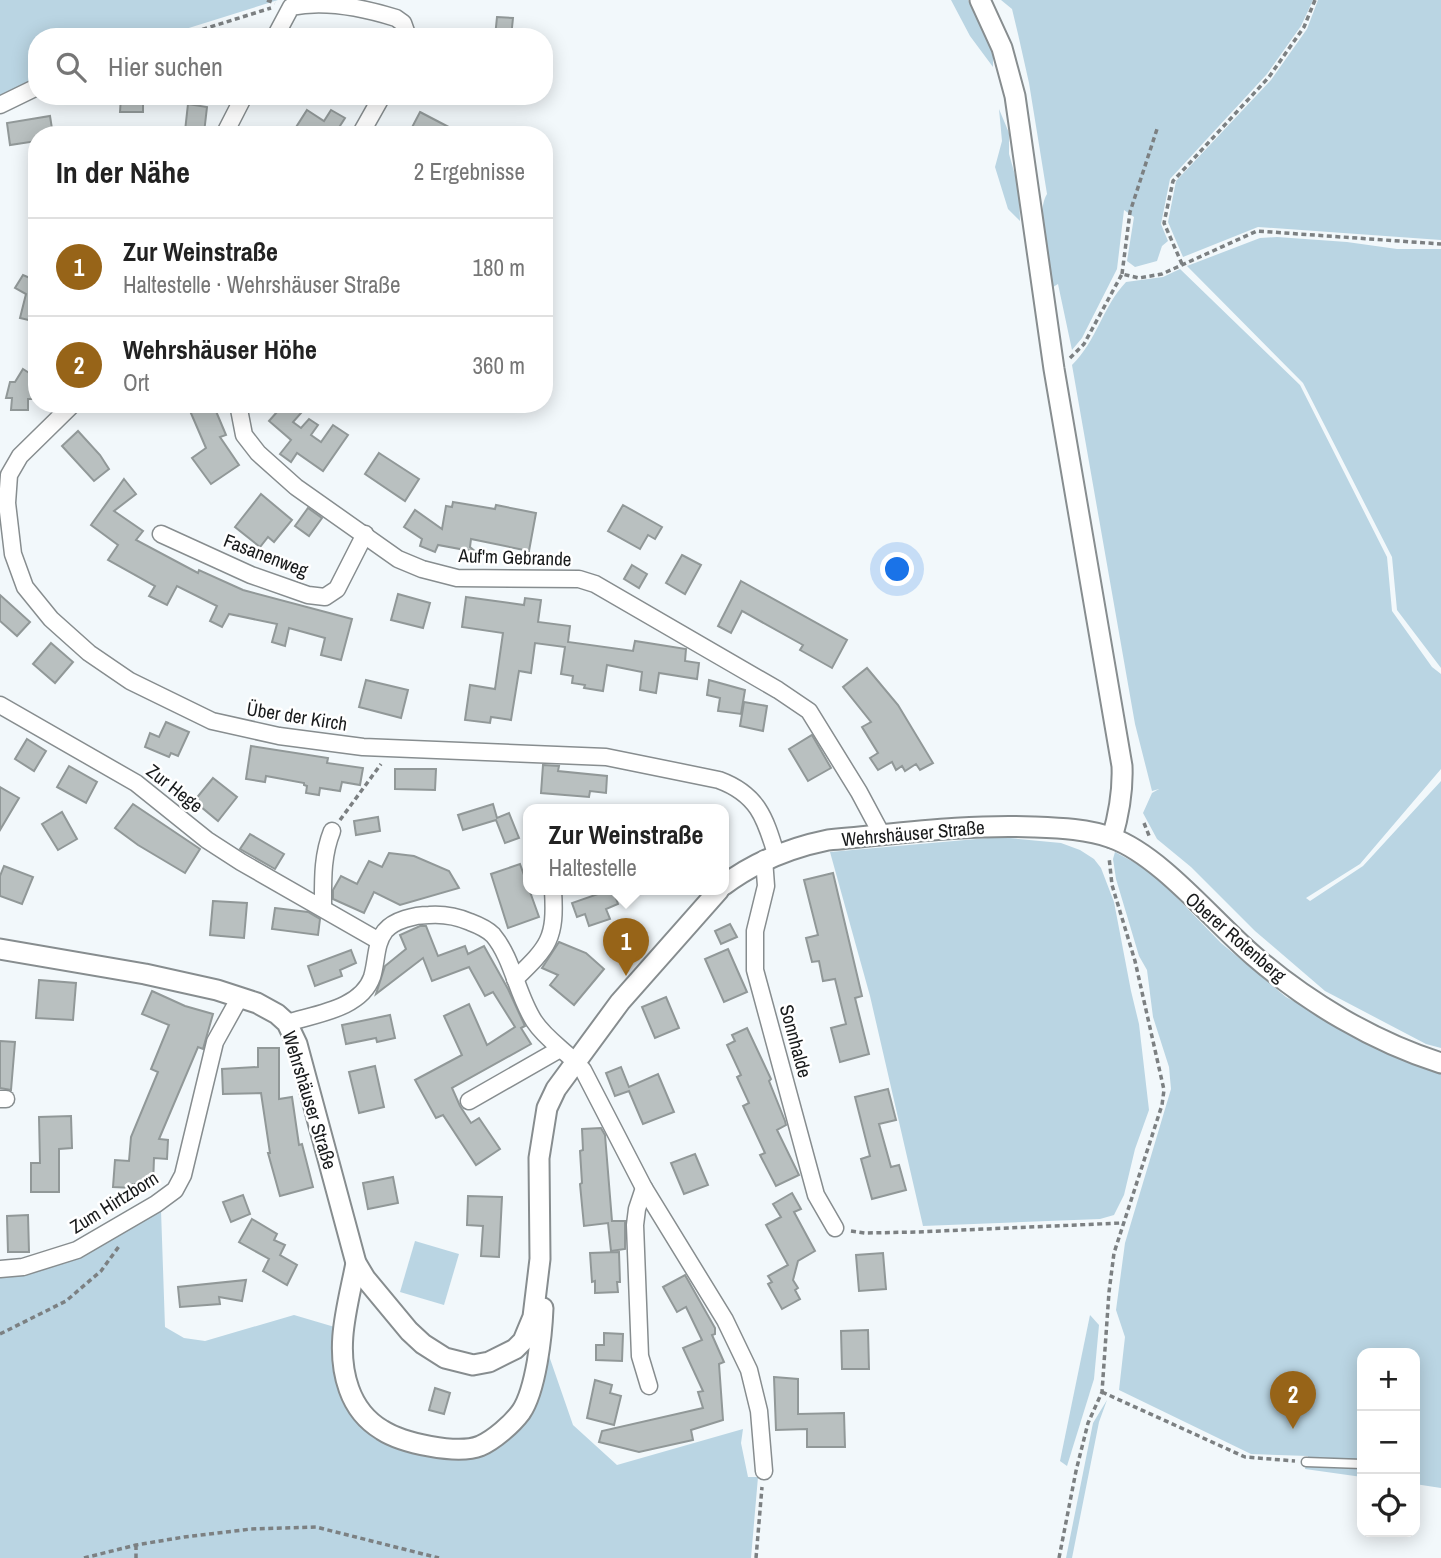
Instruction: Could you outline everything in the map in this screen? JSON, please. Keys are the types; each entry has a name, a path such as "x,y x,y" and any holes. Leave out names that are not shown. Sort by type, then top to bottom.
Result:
{"street":[{"path":"981,0 1002,48 1015,96 1054,369 1122,765 1123,783 1118,820 1112,838"},
{"path":"280,28 291,7 306,3 380,13 396,19 404,28"},
{"path":"0,105 28,91"},
{"path":"229,126 239,105"},
{"path":"365,126 377,105"},
{"name":"Über der Kirch","path":"64,413 20,456 13,466 8,482 8,526 18,573 34,601 51,619 89,653 130,681 212,721 279,736 363,747 606,757 719,780 736,786 760,810 770,856"},
{"name":"Auf'm Gebrande","path":"240,413 244,435 258,453 296,487 398,559 449,576 475,579 579,579 595,584 809,710 882,835"},
{"name":"Fasanenweg","path":"161,534 251,575 308,595 325,597 337,589 365,534"},
{"name":"Zur Hege","path":"0,705 136,783 207,840 241,862 379,941"},
{"name":"Wehrshäuser Straße","path":"729,882 770,856 828,840 1011,826 1077,830 1112,838"},
{"path":"323,907 323,864 332,831"},
{"name":"Oberer Rotenberg","path":"1112,838 1152,860 1253,956 1284,980 1366,1033 1441,1063"},
{"name":"Sonnhalde","path":"770,856 755,931 755,970 816,1195 835,1228"},
{"path":"515,979 541,954 549,942 554,925 553,895"},
{"name":"Wehrshäuser Straße","path":"0,949 156,976 218,990 269,1009 287,1023 306,1073 356,1263 365,1278 415,1337 445,1357 473,1365 489,1362 523,1341 533,1317 540,1259 539,1158 542,1135 547,1108 568,1055 620,1002 715,895"},
{"path":"287,1023 317,1016 361,994 371,980 379,941 387,928 400,921 426,915 458,917 492,933 533,1019 588,1080 644,1188 725,1320 750,1370 759,1411 764,1471"},
{"name":"Zum Hirtzborn","path":"0,1269 23,1267 77,1250 175,1190 183,1174 215,1042 240,997"},
{"path":"469,1101 568,1055"},
{"path":"644,1188 637,1209 636,1238 639,1356 649,1386"},
{"name":"Wehrshäuser Straße","path":"356,1263 341,1345 350,1391 363,1414 383,1431 435,1448 450,1450 469,1449 489,1441 520,1413 526,1402 541,1339 544,1283 540,1259"}],"lane":[{"path":"1307,1462 1357,1464"}],"path":[{"path":"1182,264 1164,223 1173,181 1269,77 1304,27 1315,0"},
{"path":"206,28 269,8 291,7"},
{"path":"1054,369 1074,356 1084,344 1122,274 1130,212 1158,126"},
{"path":"1122,274 1139,278 1162,274 1258,231 1441,244"},
{"path":"332,831 392,748"},
{"path":"1144,824 1151,840"},
{"path":"1059,1558 1088,1423 1102,1392 1109,1292 1115,1253 1122,1223 1162,1105 1164,1090 1135,961 1112,885 1108,853 1112,838"},
{"path":"835,1228 865,1233 918,1233 1122,1223"},
{"path":"0,1334 66,1301 101,1271 113,1255"},
{"path":"1102,1392 1245,1457 1307,1462"},
{"path":"756,1558 764,1471"},
{"path":"84,1558 136,1545 251,1529 316,1527 439,1558"},
{"path":"136,1545 136,1558"}],"shaded area":[{"path":"0,0 278,0 189,28 28,28 28,93 0,106"},
{"path":"951,0 968,0 993,46 993,67 970,36"},
{"path":"1001,0 1313,0 1301,26 1267,74 1170,179 1161,224 1168,241 1162,246 1157,261 1135,267 1127,261 1134,217 1124,210 1117,269 1082,338 1072,350 1058,284 1053,287 1046,252 1042,213 1047,194 1029,83 1012,9"},
{"path":"1318,0 1441,0 1441,240 1258,227 1183,257 1168,222 1176,181 1271,80 1307,29"},
{"path":"999,109 1009,133 1009,154 1019,189 1020,221 1008,209 995,167 1002,141"},
{"path":"1277,237 1397,249 1441,249 1441,668 1397,610 1392,557 1303,383 1187,266 1260,238"},
{"path":"1180,269 1300,385 1387,557 1392,611 1432,667 1441,674 1441,769 1360,864 1306,898 1310,901 1363,866 1441,781 1441,1048 1426,1044 1325,991 1255,931 1191,867 1157,839 1143,813 1152,793 1159,789 1152,791 1135,724 1072,365 1087,346 1111,302 1126,282 1163,277"},
{"path":"999,837 1061,843 1080,850 1094,859 1101,868 1114,902 1139,1024 1149,1110 1135,1149 1124,1195 1114,1215 1100,1219 923,1226 870,996 830,852"},
{"path":"1115,852 1152,872 1221,943 1286,997 1375,1046 1441,1073 1441,1488 1420,1485 1420,1348 1357,1348 1357,1476 1305,1469 1308,1456 1251,1454 1119,1390 1125,1337 1116,1310 1125,1243 1171,1089 1169,1067 1153,1017 1147,970 1139,956 1116,879 1113,859"},
{"path":"161,1210 165,1327 184,1338 205,1341 294,1315 338,1328 336,1348 381,1438 493,1447 547,1350 573,1425 617,1465 743,1429 741,1443 748,1477 758,1477 751,1558 0,1558 0,1278 66,1263"},
{"path":"415,1241 459,1254 444,1305 400,1292"},
{"path":"1090,1315 1099,1325 1094,1379 1067,1466 1060,1461"},
{"path":"1107,1400 1099,1422 1072,1558 1066,1558 1093,1423"}],"building":[{"path":"497,17 513,18 512,28 496,28"},
{"path":"120,105 143,105 143,112 120,112"},
{"path":"188,105 207,107 205,126 186,126"},
{"path":"307,110 324,121 331,110 345,118 340,126 297,126"},
{"path":"420,112 447,126 413,126"},
{"path":"50,116 52,126 28,126 28,142 10,145 7,123"},
{"path":"23,275 28,277 28,320 20,318 26,294 15,288"},
{"path":"23,369 28,372 28,410 11,410 12,398 6,398 10,382 15,382"},
{"path":"191,413 217,413 226,435 220,437 239,465 211,484 192,458 206,448"},
{"path":"276,413 301,413 293,422 301,428 309,419 318,425 311,435 321,442 333,425 348,435 323,471 297,453 291,462 280,454 291,440 269,421"},
{"path":"78,431 109,469 94,481 62,446"},
{"path":"379,453 419,479 405,501 365,474"},
{"path":"124,479 136,494 114,511 143,531 136,540 198,573 199,570 243,590 352,619 341,660 321,655 325,638 289,628 285,646 272,642 277,624 229,614 222,627 210,621 217,606 177,586 167,605 149,596 155,586 108,560 118,545 91,525"},
{"path":"261,494 292,520 274,542 268,537 260,547 235,527"},
{"path":"453,502 495,509 496,505 536,513 529,551 471,539 470,547 476,552 438,545 435,552 420,546 422,539 404,527 415,510 442,529 446,506 452,507"},
{"path":"623,505 662,527 655,539 648,535 640,549 608,531"},
{"path":"308,508 322,518 309,536 295,526"},
{"path":"682,555 701,565 685,594 666,583"},
{"path":"632,565 647,574 639,588 624,579"},
{"path":"741,581 847,640 832,668 800,650 803,645 742,611 731,633 718,626"},
{"path":"398,594 430,603 423,628 391,620"},
{"path":"0,595 30,622 17,636 0,621"},
{"path":"466,597 524,605 525,598 541,600 538,622 570,626 568,642 633,651 635,641 686,649 685,661 699,663 697,679 659,673 656,693 640,690 642,672 607,665 603,691 584,688 585,685 572,683 573,676 561,674 565,647 535,643 531,673 519,671 511,720 491,717 490,723 465,720 470,685 495,689 503,633 462,627"},
{"path":"51,643 73,662 55,683 33,664"},
{"path":"867,668 898,705 933,763 920,770 916,764 905,771 902,766 896,770 892,762 878,770 870,758 878,753 862,727 871,722 843,687"},
{"path":"366,680 408,690 401,718 359,707"},
{"path":"709,680 745,690 741,714 718,711 720,698 707,695"},
{"path":"744,702 767,706 763,731 740,726"},
{"path":"166,722 189,732 178,756 171,753 169,757 145,747 150,733 159,737"},
{"path":"812,735 831,768 808,781 789,749"},
{"path":"27,739 46,751 34,771 15,759"},
{"path":"251,746 328,758 327,763 363,768 360,785 342,782 340,791 320,788 319,795 306,793 307,786 304,783 266,776 265,782 246,779"},
{"path":"543,765 559,766 558,771 607,776 606,793 590,791 589,797 541,793"},
{"path":"69,766 97,782 86,803 57,787"},
{"path":"395,769 436,769 435,790 395,789"},
{"path":"213,778 237,797 218,821 194,801"},
{"path":"0,787 19,798 0,830"},
{"path":"133,804 200,849 185,873 115,828"},
{"path":"493,804 497,818 509,813 519,838 505,843 496,820 463,830 458,815"},
{"path":"62,812 77,839 58,850 42,824"},
{"path":"378,817 380,831 356,835 354,821"},
{"path":"250,834 284,854 275,869 240,849"},
{"path":"389,853 414,856 449,871 459,888 400,905 374,892 364,913 333,899 333,890 341,876 357,884 369,861 382,867"},
{"path":"520,864 523,872 523,895 531,895 539,917 508,928 491,874"},
{"path":"4,866 33,877 22,904 0,896 0,876"},
{"path":"833,873 862,996 855,998 869,1054 840,1062 831,1028 846,1024 835,979 823,981 819,961 812,962 806,938 818,935 804,880"},
{"path":"595,895 615,895 618,904 606,909 610,919 589,926 585,914 577,917 572,903"},
{"path":"213,901 247,903 244,938 210,935"},
{"path":"275,908 308,912 320,919 318,935 272,929"},
{"path":"730,924 737,937 721,944 715,931"},
{"path":"426,926 438,956 465,946 468,954 484,946 508,989 525,1026 521,1028 531,1044 452,1088 471,1123 479,1118 500,1149 476,1165 443,1115 436,1118 415,1080 462,1055 444,1016 469,1004 487,1045 515,1027 493,992 485,996 469,967 432,981 423,958 376,994 385,966 406,949 400,935"},
{"path":"559,942 586,953 604,969 574,1005 550,985 558,975 542,968"},
{"path":"728,949 747,992 724,1002 705,959"},
{"path":"351,950 356,963 340,970 342,976 315,986 308,966"},
{"path":"39,980 76,983 73,1020 36,1018"},
{"path":"152,991 185,1006 213,1014 203,1049 198,1047 159,1139 168,1140 167,1159 154,1158 153,1185 113,1187 115,1160 129,1161 131,1137 158,1072 151,1069 169,1025 142,1014"},
{"path":"666,997 679,1028 655,1038 642,1007"},
{"path":"390,1015 395,1038 377,1042 376,1038 346,1044 342,1025"},
{"path":"747,1028 771,1079 769,1081 785,1121 786,1125 777,1130 799,1175 776,1186 760,1155 765,1153 743,1106 749,1103 737,1077 741,1075 727,1045 735,1041 732,1035"},
{"path":"0,1041 15,1042 11,1090 0,1088"},
{"path":"258,1048 279,1048 279,1099 292,1097 299,1145 302,1144 313,1187 280,1196 268,1153 261,1093 223,1094 222,1069 258,1067"},
{"path":"375,1066 384,1107 359,1113 349,1072"},
{"path":"621,1067 629,1087 658,1074 674,1112 643,1124 629,1091 615,1096 606,1073"},
{"path":"888,1089 896,1120 879,1124 891,1167 899,1165 906,1190 872,1199 861,1159 870,1156 855,1097"},
{"path":"71,1116 72,1148 59,1149 59,1192 31,1192 31,1163 40,1163 39,1117"},
{"path":"601,1128 605,1135 612,1221 625,1221 625,1249 611,1251 608,1223 584,1226 580,1184 582,1129"},
{"path":"695,1154 708,1185 684,1194 671,1163"},
{"path":"393,1177 398,1203 368,1209 363,1183"},
{"path":"792,1193 801,1209 794,1212 815,1251 798,1261 793,1280 800,1299 782,1309 768,1284 772,1282 768,1276 788,1265 766,1225 781,1217 773,1204"},
{"path":"243,1195 250,1214 231,1222 223,1202"},
{"path":"468,1196 502,1197 499,1257 481,1256 483,1226 467,1225"},
{"path":"28,1215 29,1252 8,1252 7,1216"},
{"path":"252,1219 277,1234 274,1240 285,1245 280,1255 297,1265 287,1285 263,1271 269,1259 239,1242"},
{"path":"619,1252 618,1292 595,1293 590,1253"},
{"path":"883,1253 886,1289 859,1291 856,1255"},
{"path":"685,1275 715,1328 715,1334 712,1335 724,1362 719,1364 723,1420 691,1430 693,1440 639,1452 599,1442 602,1431 703,1408 698,1392 703,1391 683,1348 702,1340 686,1307 677,1312 663,1287"},
{"path":"246,1280 242,1301 219,1297 220,1304 180,1307 178,1287"},
{"path":"868,1330 869,1369 842,1369 841,1331"},
{"path":"604,1333 623,1334 622,1361 596,1360 596,1345 604,1345"},
{"path":"774,1377 798,1379 798,1414 844,1413 845,1447 807,1447 807,1429 776,1430"},
{"path":"595,1380 612,1385 610,1393 621,1396 614,1425 587,1418"},
{"path":"435,1388 450,1393 444,1414 429,1410"}],"place":[{"name":"Zur Weinstraße","path":"626,976"},
{"name":"Wehrshäuser Höhe","path":"1293,1429"}]}
